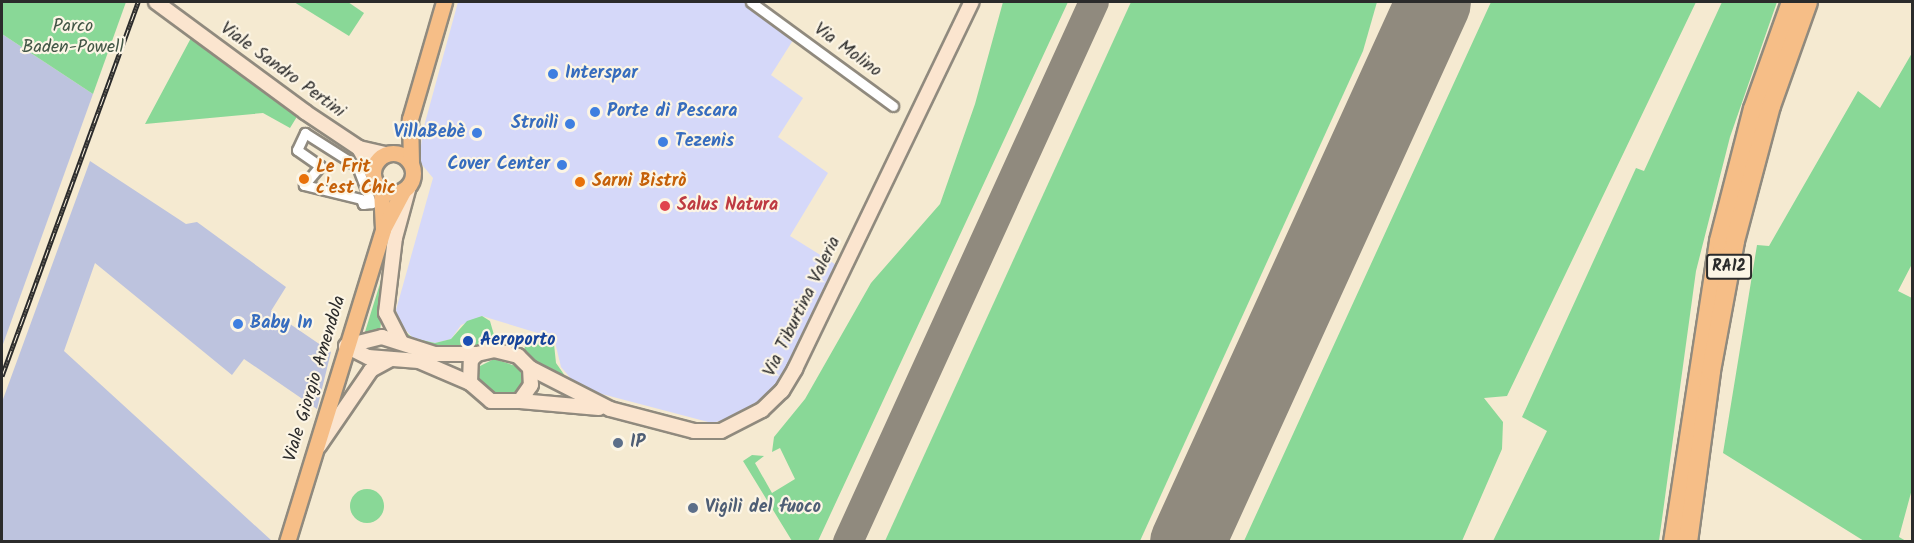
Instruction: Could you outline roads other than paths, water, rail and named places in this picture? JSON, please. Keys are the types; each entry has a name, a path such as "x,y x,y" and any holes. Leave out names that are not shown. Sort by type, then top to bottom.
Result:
{"highway":[{"name":"RA12","path":"1673,542 1719,241 1753,109 1791,2"},
{"name":"RA12","path":"1688,542 1711,371 1735,241 1771,106 1808,2"}],"main road":[{"path":"410,119 411,162 414,174 406,188 392,193 381,189 373,173 377,161 388,153 410,119 444,2"},
{"path":"388,153 402,154 411,162"},
{"name":"Viale Giorgio Amendola","path":"287,542 383,229 406,188"},
{"name":"Viale Giorgio Amendola","path":"381,189 383,229"}],"street":[{"name":"Viale Sandro Pertini","path":"156,2 179,15 238,65 359,148 388,153"},
{"name":"Via Molino","path":"752,2 893,106"},
{"name":"Via Tiburtina Valeria","path":"520,401 610,409 705,433 736,427 773,401 795,369 972,2"},
{"path":"305,133 357,166 370,203 363,204 362,199 304,185 320,166 297,150 305,133"},
{"name":"Viale Sandro Pertini","path":"359,148 373,173"},
{"path":"401,342 386,313 395,238 406,188"},
{"path":"382,337 435,354 477,354 494,350 518,356 530,368 531,385 520,401 491,400 470,383 419,361 368,357 346,346 382,337"},
{"path":"470,383 468,368 477,354"},
{"path":"312,455 370,370 393,358"},
{"name":"Via Tiburtina Valeria","path":"530,368 610,409"}],"railway":[{"path":"2,376 138,2"}],"place":[{"name":"Interspar","path":"553,74"},
{"name":"Porte di Pescara","path":"595,112"},
{"name":"Stroili","path":"570,124"},
{"name":"VillaBebè","path":"477,133"},
{"name":"Tezenis","path":"663,142"},
{"name":"Cover Center","path":"562,165"},
{"name":"Le Frit c'est Chic","path":"304,179"},
{"name":"Sarni Bistrò","path":"580,182"},
{"name":"Salus Natura","path":"665,206"},
{"name":"Baby In","path":"238,324"},
{"name":"Aeroporto","path":"468,341"},
{"name":"IP","path":"618,443"},
{"name":"Vigili del fuoco","path":"693,508"}],"park label":[{"name":"Parco Baden-Powell","path":"73,38"}]}
